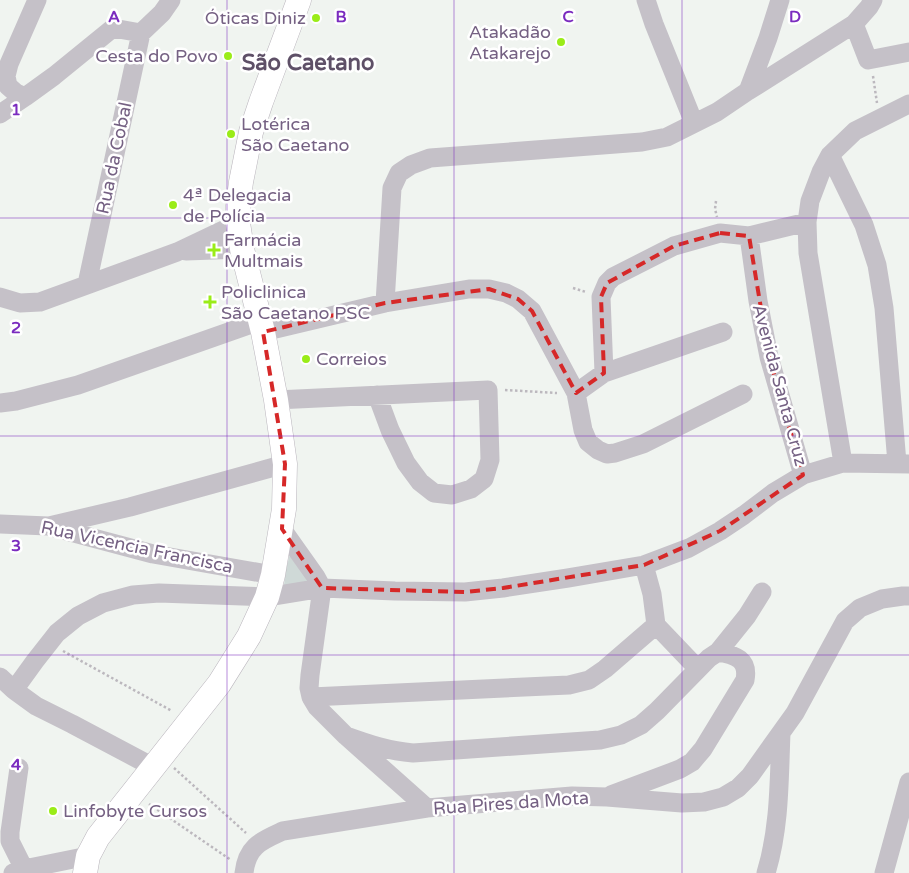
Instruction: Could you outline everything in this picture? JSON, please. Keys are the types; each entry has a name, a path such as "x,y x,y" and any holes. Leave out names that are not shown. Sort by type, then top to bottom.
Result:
{"main road":[{"path":"87,864 98,836 219,684 249,636 270,586 282,528 285,464 276,400 262,327 242,249 238,223 238,206 240,182 251,132 299,0"}],"street":[{"path":"25,97 16,93 8,86 6,76 9,64 37,0"},
{"path":"0,114 54,76 113,28 140,33 162,13 170,0"},
{"path":"646,0 694,123"},
{"path":"654,24 661,0"},
{"path":"748,91 780,0"},
{"path":"385,303 392,188 399,173 411,165 430,158 642,142 667,137 718,112 854,24 873,0"},
{"path":"854,24 870,68 909,52"},
{"name":"Rua da Cobal","path":"87,284 140,33"},
{"path":"843,463 808,253 807,222 810,201 830,155 855,132 909,104"},
{"path":"14,690 57,633 78,616 102,603 133,595 270,586 465,592 503,588 644,565 689,548 720,531 773,493 803,475 843,463 903,463 877,265 864,225 830,155"},
{"path":"604,373 601,297 607,283 613,277 674,246 720,233 749,236 807,222"},
{"path":"0,297 20,303 40,302 178,252 238,223"},
{"name":"Avenida Santa Cruz","path":"749,236 758,301 769,357 803,475"},
{"path":"178,252 242,249"},
{"path":"0,403 16,401 78,385 262,327 385,303 470,289 489,289 506,293 518,299 532,311 576,393 583,430 588,442 607,454 643,444 744,394"},
{"path":"576,393 604,373 722,332"},
{"path":"276,400 377,395 488,390 490,460 484,479 471,489 452,495 434,492 420,482 406,463 390,430 377,395"},
{"path":"48,526 285,464"},
{"name":"Rua Vicencia Francisca","path":"0,524 48,526 270,586"},
{"path":"282,528 322,588 310,675 309,688 311,697 317,707 346,736 426,808"},
{"path":"644,565 652,594 656,625 698,669"},
{"path":"346,736 379,748 414,753 600,740 621,735 641,725 709,658 718,652 747,616 762,592"},
{"name":"Rua Pires da Mota","path":"244,871 245,862 253,848 266,839 283,832 426,808 572,796 682,803 704,802 723,797 738,788 750,776 796,713 845,621 860,608 882,599 909,596"},
{"path":"311,697 569,684 588,680 605,669 656,625"},
{"path":"607,797 680,769 692,762 704,750 745,680 746,668 741,660 731,654 718,652"},
{"path":"0,677 36,706 157,762"},
{"path":"766,873 776,827 779,801 781,733"},
{"path":"20,768 10,832 10,841 18,871 87,864"},
{"path":"884,873 909,782"}],"path":[{"path":"870,68 880,119"},
{"path":"488,390 576,393"},
{"path":"62,651 179,714"},
{"path":"157,762 259,844"},
{"path":"133,792 244,871"}],"highlighted area":[{"path":"720,233 749,236 769,357 803,475 720,531 644,565 503,588 465,592 322,588 282,529 285,464 263,332 385,303 489,289 518,299 532,311 576,393 604,373 601,297 607,283 674,246"}],"shaded area":[{"path":"290,553 309,579 306,585 288,588 284,585"}],"place":[{"name":"Óticas Diniz","path":"316,18"},
{"name":"Atakadão Atakarejo","path":"561,42"},
{"name":"Cesta do Povo","path":"228,56"},
{"name":"Lotérica São Caetano","path":"231,134"},
{"name":"4ª Delegacia de Polícia","path":"173,205"},
{"name":"Farmácia Multmais","path":"214,250"},
{"name":"Policlinica São Caetano PSC","path":"210,302"},
{"name":"Correios","path":"306,359"},
{"name":"Linfobyte Cursos","path":"53,811"}],"district":[{"name":"São Caetano","path":"308,63"}]}
